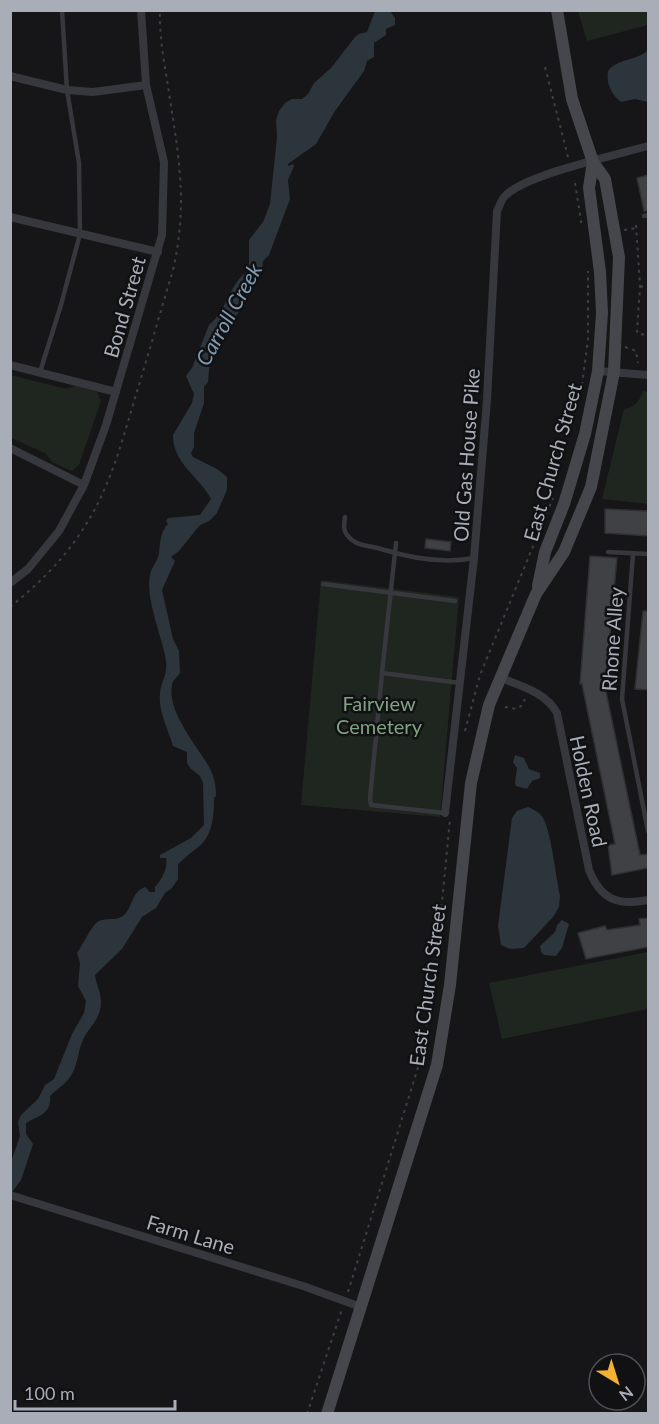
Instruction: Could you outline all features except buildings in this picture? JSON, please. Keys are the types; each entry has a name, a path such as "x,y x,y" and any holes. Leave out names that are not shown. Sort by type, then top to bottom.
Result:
{"main road":[{"name":"East Church Street","path":"327,1413 437,1065 450,985 471,783 486,713 499,677 536,594 564,552 591,487 614,372 619,257 605,179 593,162 572,99 557,10"},
{"name":"East Church Street","path":"536,594 545,552 564,504 585,434 598,371 602,313 600,272 589,188 593,162"}],"street":[{"name":"Bond Street","path":"10,583 28,569 58,531 84,485 116,392 162,235 164,162 146,85 141,10"},
{"path":"10,76 68,90 93,92 146,85"},
{"name":"Old Gas House Pike","path":"445,813 474,558 487,400 497,212 504,197 516,187 648,146"},
{"path":"10,217 158,252"},
{"path":"10,365 116,392"},
{"path":"598,371 648,375"},
{"path":"11,450 84,485"},
{"name":"Holden Road","path":"499,677 545,698 557,713 589,870 599,891 621,902 648,900"},
{"name":"Farm Lane","path":"10,1195 303,1286 361,1307"}],"lane":[{"path":"40,372 80,234 79,163 68,90 62,10"},
{"path":"345,518 345,533 359,545 395,554 458,561 474,558"},
{"path":"396,543 371,805 445,813"},
{"path":"608,552 648,554"},
{"name":"Rhone Alley","path":"633,554 622,699 648,831"},
{"path":"323,584 456,601"},
{"path":"382,673 460,684"}],"path":[{"path":"545,67 568,157"},
{"path":"621,230 636,226 640,286 637,331"},
{"path":"640,286 648,286 648,288"},
{"path":"631,330 637,331 638,334 648,335"},
{"path":"623,347 630,347 636,351 638,363"},
{"path":"505,707 516,709 525,699"},
{"path":"307,1413 343,1306"}],"green space":[{"path":"578,11 648,11 648,25 587,41"},
{"path":"10,375 66,389 76,386 97,392 101,401 79,465 72,471 52,462 45,453 11,438"},
{"path":"643,391 648,392 648,504 602,499 624,409 636,403"},
{"name":"Fairview Cemetery","path":"321,580 459,597 440,817 301,805"},
{"path":"648,952 648,1009 502,1039 489,983"}],"water":[{"name":"Carroll Creek","path":"375,11 390,11 395,18 395,25 386,29 386,35 374,43 374,57 367,61 364,71 335,111 316,144 288,164 288,166 293,164 294,166 288,180 290,199 269,255 263,261 262,270 254,279 241,309 216,344 210,359 208,382 204,387 204,403 194,433 194,447 191,453 193,457 217,469 227,477 227,490 217,513 209,521 200,525 179,551 171,557 175,561 162,590 173,639 179,651 180,673 172,685 174,705 183,726 213,776 216,796 212,825 202,843 178,864 178,879 172,888 165,893 156,908 142,917 122,949 95,975 101,998 99,1013 83,1040 71,1076 50,1096 49,1107 46,1111 26,1123 26,1134 33,1144 21,1180 13,1191 11,1203 11,1162 20,1136 18,1122 21,1115 38,1099 45,1085 54,1079 72,1034 84,1013 86,1001 78,986 80,963 77,953 96,923 123,916 141,889 145,887 150,892 155,892 155,887 166,866 166,858 160,858 160,855 191,838 204,825 203,783 200,776 187,763 187,752 173,746 162,713 160,693 166,661 151,604 149,581 168,518 200,515 211,499 177,454 173,435 192,403 194,394 186,376 192,368 209,325 220,312 237,282 249,270 249,240 263,222 270,204 277,137 276,120 279,111 285,103 292,99 302,99 308,94 314,83 331,68 355,37 367,32"},
{"path":"648,50 648,102 635,99 621,102 610,88 608,71 617,64 644,54"},
{"path":"515,755 524,758 529,769 540,773 540,778 532,781 527,789 516,786 517,768 513,762"},
{"path":"528,807 537,811 546,824 560,896 559,907 553,917 524,948 510,949 501,945 498,926 512,818 517,811"},
{"path":"562,920 569,924 562,948 556,956 544,955 540,946 555,932"}]}
